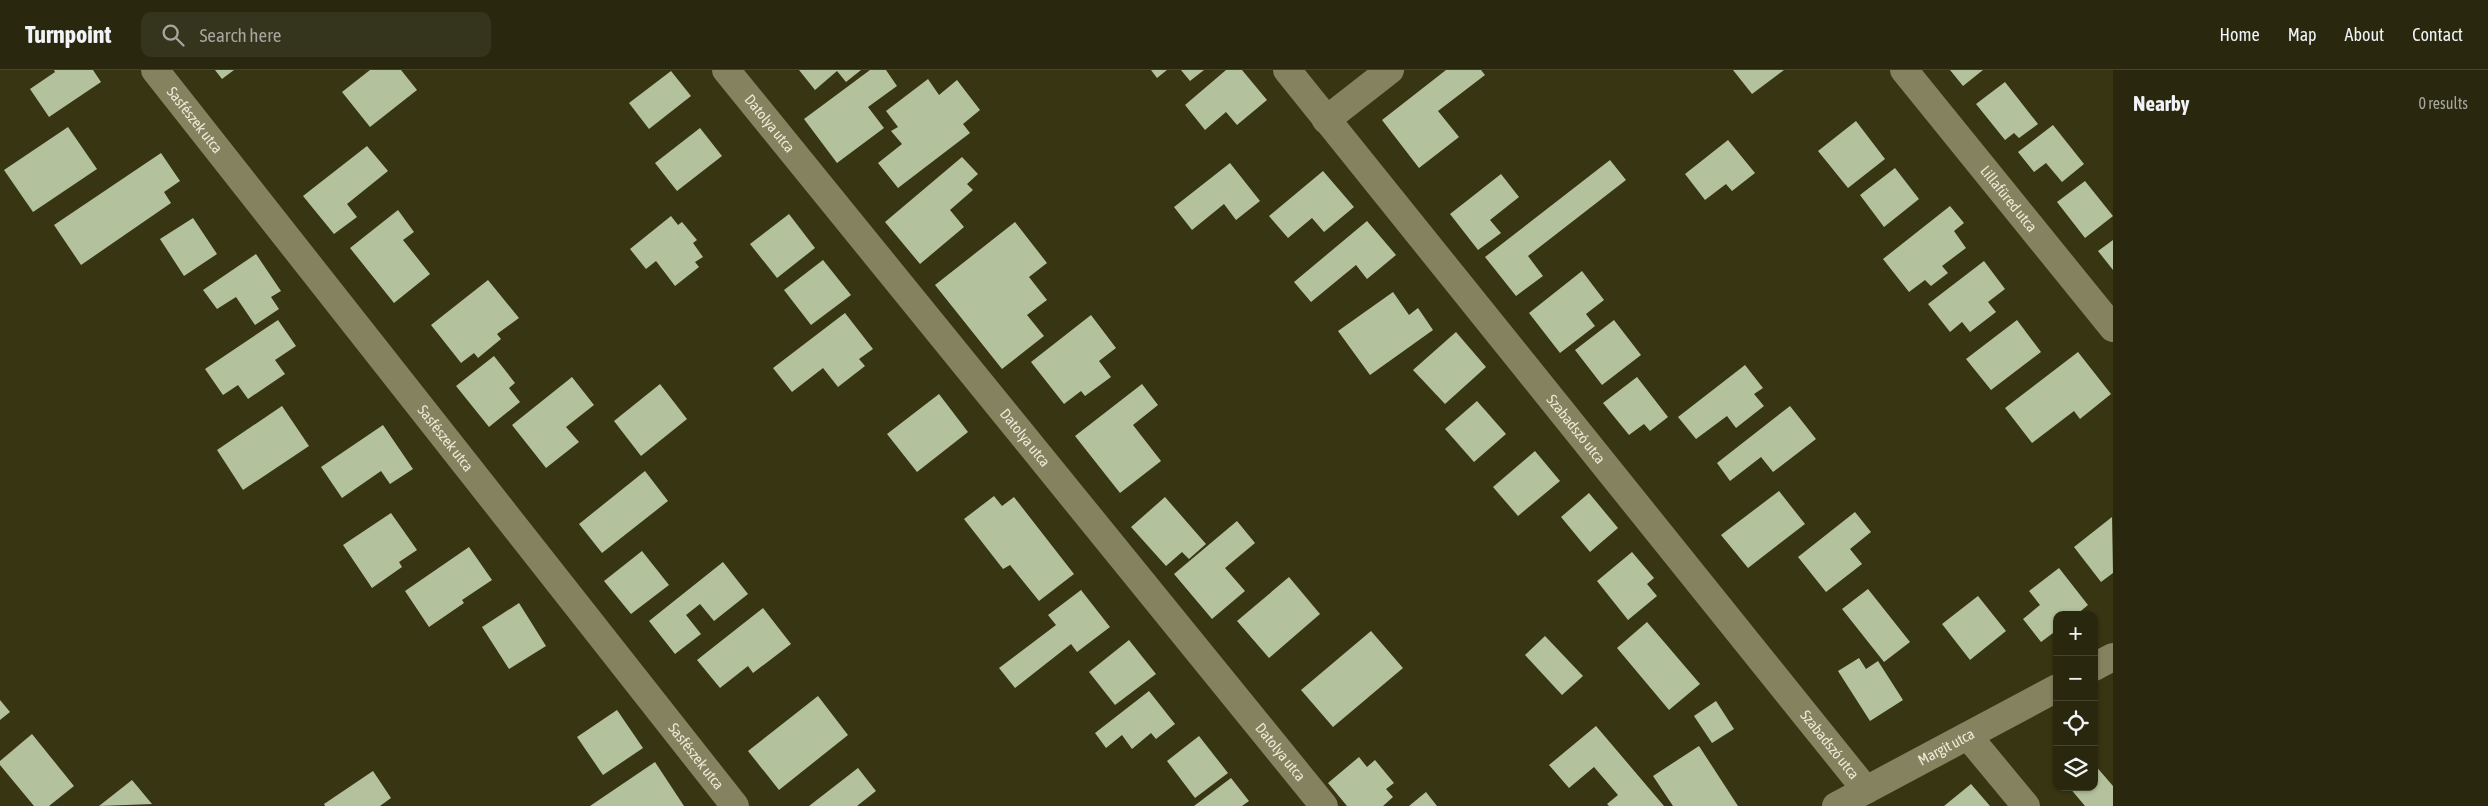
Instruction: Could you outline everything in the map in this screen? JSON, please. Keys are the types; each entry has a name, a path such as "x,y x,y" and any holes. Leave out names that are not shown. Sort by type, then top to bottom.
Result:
{"street":[{"name":"Sasfészek utca","path":"155,70 734,806"},
{"name":"Datolya utca","path":"726,70 1324,806"},
{"name":"Szabadszó utca","path":"1287,70 1866,790"},
{"path":"1326,120 1390,70"},
{"name":"Lillafüred utca","path":"1904,70 2113,328"},
{"path":"2098,666 2113,657"},
{"name":"Margit utca","path":"1836,806 2053,690"},
{"path":"1968,736 2026,806"}],"building":[{"path":"54,70 93,70 101,82 49,117 30,89 55,72"},
{"path":"215,70 234,70 222,79"},
{"path":"370,70 401,70 417,90 370,127 342,92"},
{"path":"799,70 861,70 846,82 837,71 815,90"},
{"path":"870,70 886,70 897,86 868,107 884,128 837,163 804,119"},
{"path":"1151,70 1167,70 1157,78"},
{"path":"1181,70 1204,70 1190,81"},
{"path":"1226,70 1242,70 1267,100 1237,125 1226,112 1205,130 1185,105"},
{"path":"1446,70 1481,70 1485,75 1438,111 1459,137 1419,168 1382,120"},
{"path":"1733,70 1784,70 1752,94"},
{"path":"1950,70 1983,70 1963,86"},
{"path":"671,71 691,96 649,129 629,103"},
{"path":"928,79 939,95 957,80 980,110 963,124 970,133 898,188 878,163 902,144 891,131 898,127 886,111"},
{"path":"2005,82 2038,124 2019,138 2014,133 2005,140 1976,104"},
{"path":"1856,121 1885,159 1848,188 1818,151"},
{"path":"2053,125 2084,164 2062,182 2046,163 2034,172 2018,152"},
{"path":"68,127 97,169 33,212 4,170"},
{"path":"700,128 722,156 677,191 655,163"},
{"path":"1728,140 1755,173 1732,191 1726,184 1705,200 1685,174"},
{"path":"367,146 388,171 347,204 357,217 334,234 303,196"},
{"path":"161,153 180,181 164,192 171,203 81,265 54,225"},
{"path":"962,157 978,174 967,184 973,190 950,210 964,227 920,264 885,222"},
{"path":"1610,160 1626,180 1528,256 1543,276 1516,296 1485,257"},
{"path":"1230,163 1260,201 1236,220 1224,204 1192,230 1174,207"},
{"path":"1895,168 1919,199 1884,227 1860,195"},
{"path":"1323,171 1354,207 1324,232 1312,218 1288,238 1269,216"},
{"path":"1501,174 1519,197 1490,220 1501,233 1478,250 1450,214"},
{"path":"2085,181 2113,216 2085,238 2057,202"},
{"path":"1950,206 1964,223 1954,231 1966,248 1942,266 1948,273 1931,286 1925,280 1909,292 1883,259"},
{"path":"398,210 414,232 403,240 430,274 394,303 350,248"},
{"path":"789,214 815,248 777,278 750,244"},
{"path":"671,216 678,225 682,222 697,240 693,243 703,257 695,262 699,267 675,286 656,261 646,269 630,249"},
{"path":"193,218 217,254 184,276 160,239"},
{"path":"1367,221 1396,255 1367,279 1356,265 1311,302 1294,282"},
{"path":"1015,222 1047,263 1029,277 1047,300 1027,315 1044,336 1002,369 935,285"},
{"path":"2113,240 2113,270 2098,251"},
{"path":"256,254 281,291 271,297 279,309 255,325 236,297 217,309 203,290"},
{"path":"823,260 851,295 811,325 784,290"},
{"path":"1984,261 2005,289 1988,302 1996,312 1970,332 1962,322 1950,332 1928,304"},
{"path":"1582,271 1604,300 1586,314 1595,326 1560,353 1529,313"},
{"path":"488,280 519,318 497,334 501,339 478,358 474,353 461,363 431,325"},
{"path":"1393,292 1409,315 1418,308 1433,330 1370,375 1338,331"},
{"path":"845,313 873,349 859,359 865,366 838,387 823,368 792,392 773,368"},
{"path":"1091,315 1116,348 1099,361 1111,377 1085,396 1081,391 1064,404 1031,362"},
{"path":"278,320 296,346 275,360 285,374 248,399 238,385 223,395 205,369"},
{"path":"1614,320 1641,355 1602,385 1575,350"},
{"path":"2017,320 2041,352 1991,390 1966,359"},
{"path":"1456,332 1486,367 1445,404 1413,370"},
{"path":"2078,352 2111,394 2080,419 2074,411 2032,443 2005,408"},
{"path":"494,356 515,383 509,388 520,402 489,427 456,386"},
{"path":"1745,365 1763,388 1754,394 1764,406 1736,428 1727,416 1696,439 1678,417"},
{"path":"572,377 594,405 566,427 579,442 546,468 512,425"},
{"path":"1637,377 1668,417 1650,431 1644,424 1629,435 1603,403"},
{"path":"660,384 687,419 641,456 614,421"},
{"path":"1142,384 1158,405 1133,425 1161,461 1120,493 1075,436"},
{"path":"939,394 968,432 917,472 887,434"},
{"path":"1477,401 1506,434 1474,462 1445,429"},
{"path":"282,406 309,446 243,490 217,450"},
{"path":"1790,406 1816,439 1773,472 1761,457 1730,481 1717,463"},
{"path":"383,425 413,469 390,484 381,471 342,498 321,467"},
{"path":"1535,451 1560,481 1518,516 1493,487"},
{"path":"645,471 668,501 602,553 579,524"},
{"path":"1779,491 1805,524 1748,568 1721,535"},
{"path":"1589,493 1618,528 1590,552 1561,517"},
{"path":"994,496 1002,506 1014,497 1074,574 1039,601 1010,565 1003,569 964,519"},
{"path":"1165,497 1206,544 1189,559 1182,552 1166,566 1131,527"},
{"path":"1855,512 1871,532 1850,549 1862,564 1826,592 1798,557"},
{"path":"391,513 417,550 399,562 402,567 372,588 343,545"},
{"path":"2112,517 2113,573 2101,582 2074,547"},
{"path":"1237,521 1255,543 1225,568 1245,591 1212,619 1174,574"},
{"path":"469,547 492,580 462,600 464,603 429,627 405,591"},
{"path":"642,551 669,585 631,614 604,581"},
{"path":"1632,552 1654,578 1647,584 1657,596 1628,620 1597,581"},
{"path":"723,562 748,594 714,621 700,604 686,615 701,634 675,654 649,621"},
{"path":"2059,568 2088,605 2081,611 2053,611 2053,633 2041,642 2023,619 2040,605 2029,591"},
{"path":"1289,577 1320,614 1269,658 1237,621"},
{"path":"1868,589 1910,642 1884,662 1842,609"},
{"path":"1081,590 1110,627 1077,652 1071,644 1015,688 999,668 1056,625 1048,615"},
{"path":"1978,596 2006,631 1970,660 1942,624"},
{"path":"519,603 546,646 509,669 482,627"},
{"path":"763,608 791,644 753,673 748,666 720,688 697,660"},
{"path":"1647,622 1700,684 1669,710 1617,648"},
{"path":"1371,631 1403,668 1333,727 1301,690"},
{"path":"1545,636 1583,676 1562,695 1525,655"},
{"path":"1129,640 1156,674 1115,705 1089,672"},
{"path":"1859,658 1866,669 1878,661 1903,700 1870,721 1838,671"},
{"path":"1149,691 1175,724 1156,739 1151,733 1132,749 1122,735 1106,748 1095,733"},
{"path":"818,696 848,735 779,790 748,751"},
{"path":"0,700 10,712 0,720"},
{"path":"1716,701 1734,729 1712,743 1694,716"},
{"path":"617,710 643,748 603,775 577,737"},
{"path":"1596,726 1664,806 1609,806 1607,804 1618,795 1594,767 1569,788 1549,765"},
{"path":"32,734 74,786 49,806 34,806 0,765 0,761"},
{"path":"1199,736 1228,773 1195,798 1167,761"},
{"path":"1699,746 1738,806 1673,806 1653,776"},
{"path":"1359,757 1367,767 1375,760 1394,783 1386,789 1393,797 1383,806 1347,806 1328,783"},
{"path":"655,762 684,806 590,806"},
{"path":"858,768 876,791 857,806 809,806"},
{"path":"2098,769 2113,786 2113,806 2085,806 2072,791 2098,791"},
{"path":"373,771 391,798 380,806 325,806 324,804"},
{"path":"1231,778 1249,801 1242,806 1194,806"},
{"path":"132,780 152,804 99,806"},
{"path":"1971,784 1990,806 1944,806"},
{"path":"1426,792 1437,806 1409,806"}]}
